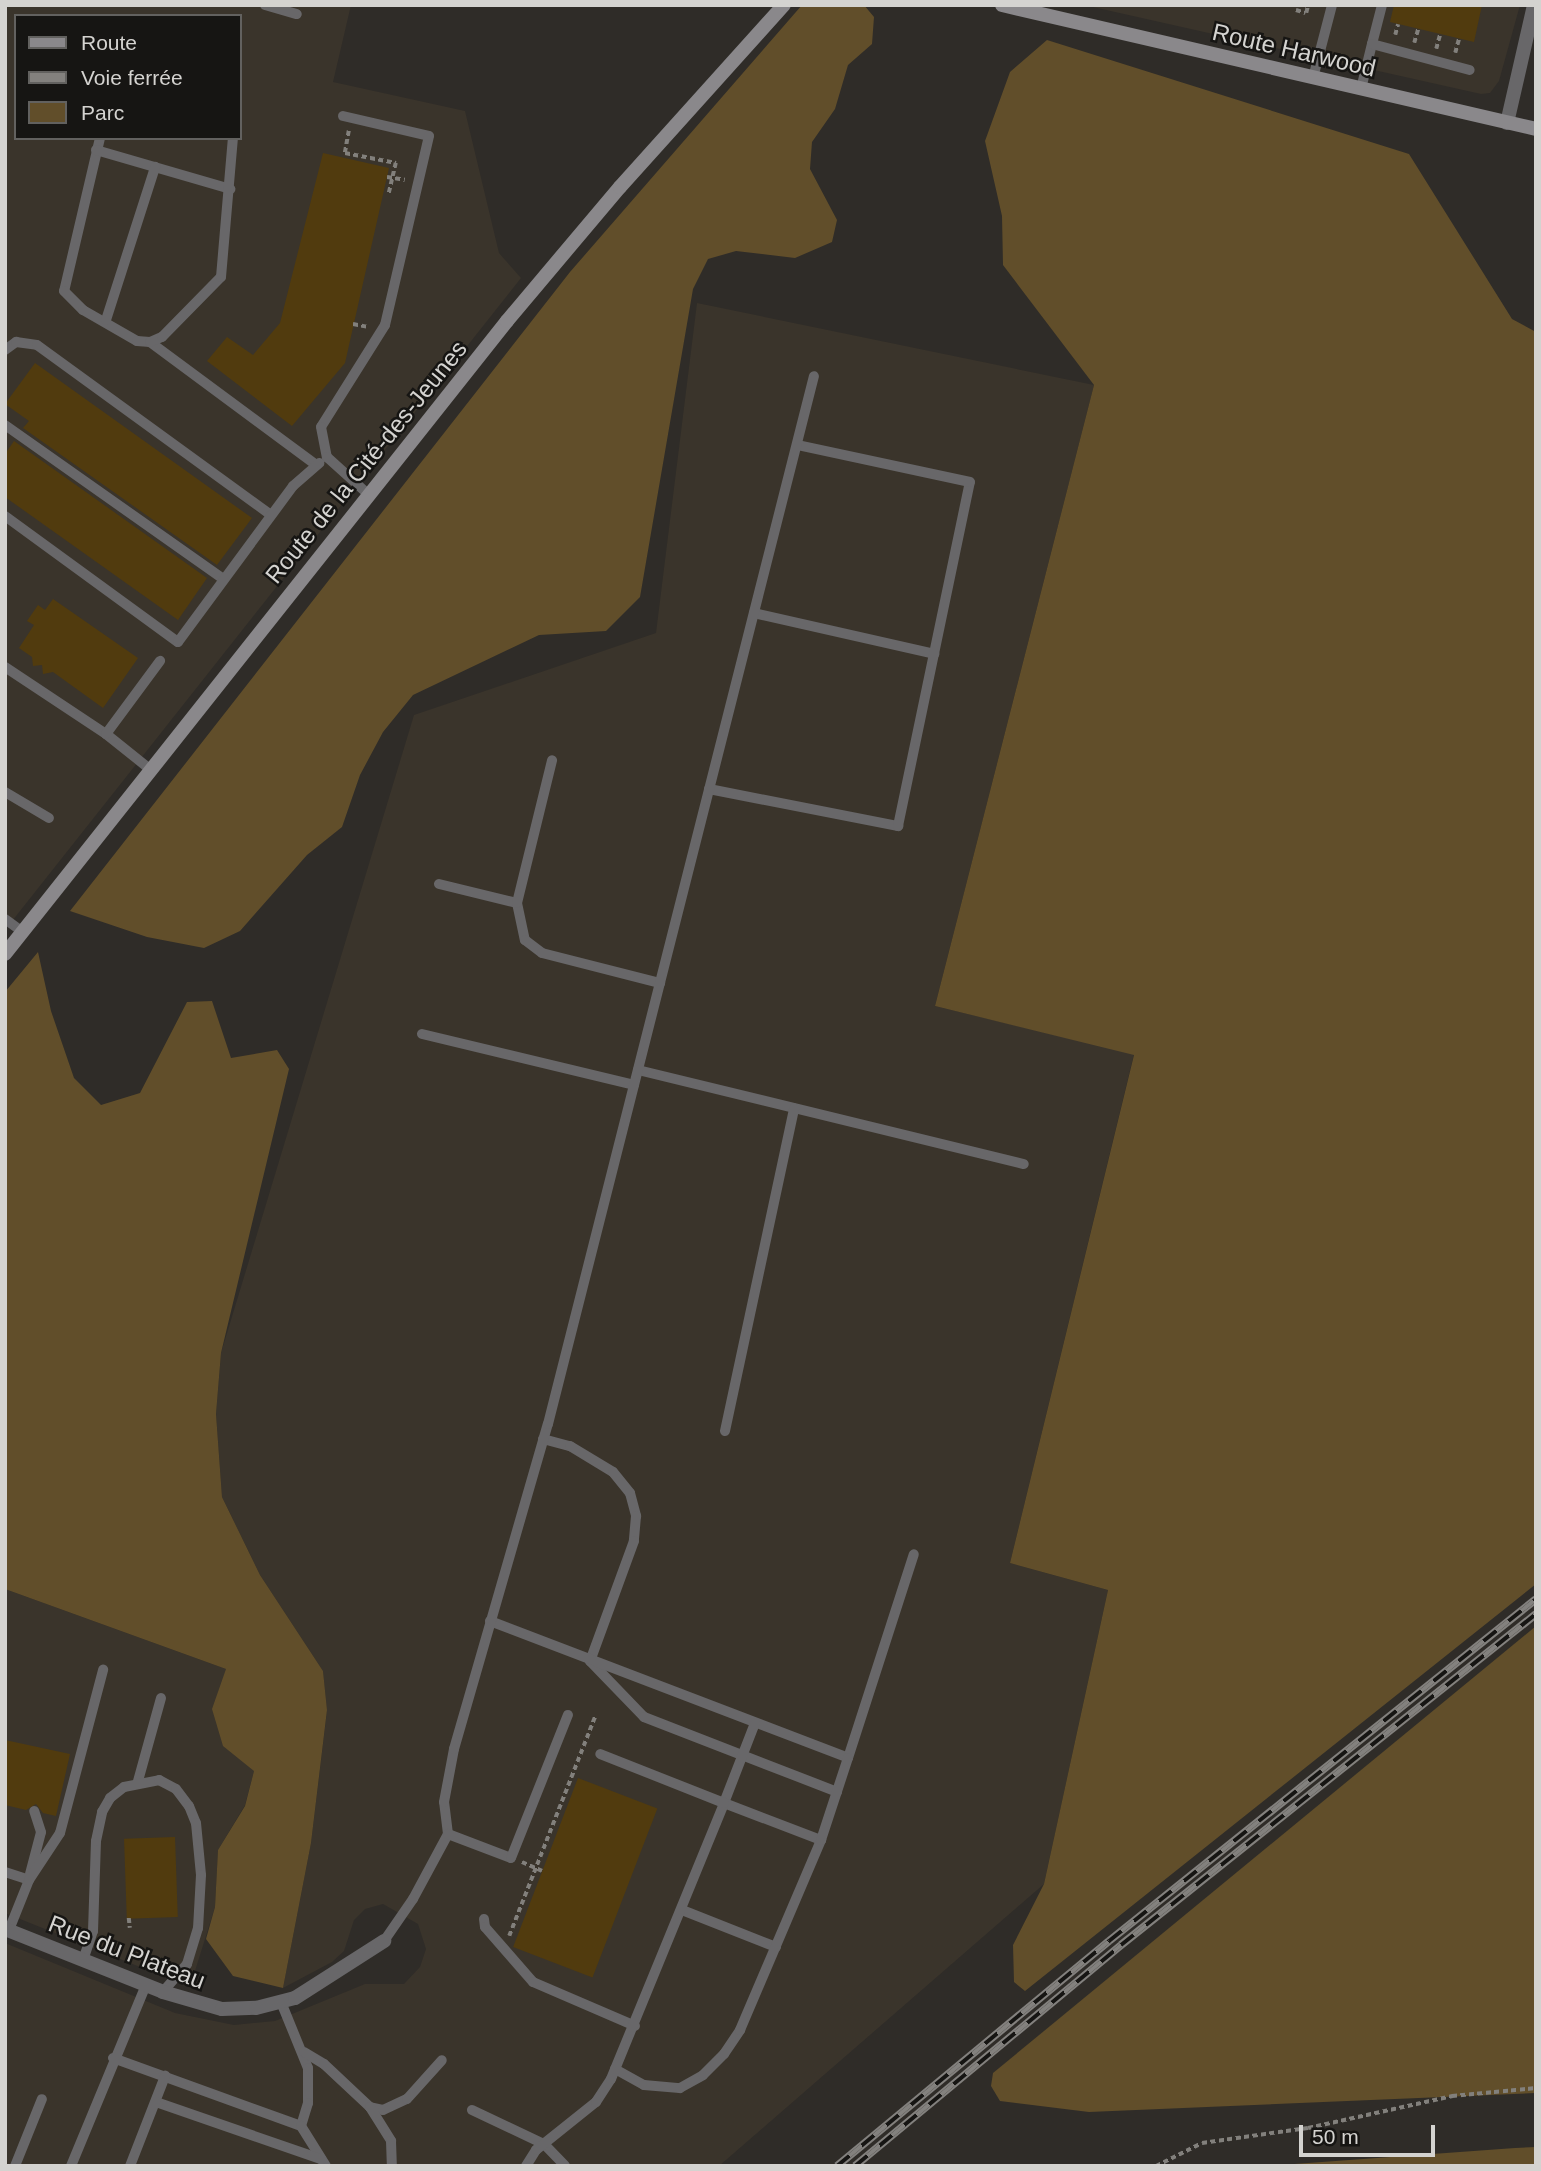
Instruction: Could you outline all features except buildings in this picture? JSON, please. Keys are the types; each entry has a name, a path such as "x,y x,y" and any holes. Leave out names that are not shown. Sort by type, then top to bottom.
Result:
{"main road":[{"name":"Route Harwood","path":"1002,5 1536,129"},
{"name":"Route de la Cité-des-Jeunes","path":"5,954 368,494 603,207 781,8"}],"street":[{"path":"1507,123 1534,5"},
{"name":"Rue du Plateau","path":"7,1930 163,1992 222,2009 281,2003 320,1985 384,1941"}],"lane":[{"path":"265,5 297,14"},
{"path":"1313,78 1332,5"},
{"path":"1361,89 1382,5"},
{"path":"1372,44 1470,70"},
{"path":"343,116 429,136 388,315 373,350 325,415 321,441 327,457 368,494"},
{"path":"99,140 64,291 83,310 106,320 136,341 149,342 162,337 221,276 233,140"},
{"path":"96,150 230,189"},
{"path":"106,320 155,167"},
{"path":"5,350 16,342 37,345 271,515"},
{"path":"149,342 316,465"},
{"path":"384,1941 409,1908 448,1834 446,1779 543,1439 814,376"},
{"path":"5,425 223,579"},
{"path":"709,789 898,826 970,482 797,445"},
{"path":"5,516 178,642 293,486 327,457"},
{"path":"754,612 934,654"},
{"path":"106,734 160,661"},
{"path":"5,667 106,734 151,770"},
{"path":"552,760 517,903 525,940 542,953 660,983"},
{"path":"5,792 49,818"},
{"path":"439,884 517,903"},
{"path":"5,919 23,932"},
{"path":"422,1034 634,1085"},
{"path":"638,1069 1024,1164"},
{"path":"725,1431 794,1108"},
{"path":"543,1439 570,1446 613,1472 630,1493 636,1516 634,1541 590,1661"},
{"path":"615,2069 661,2089 680,2088 703,2075 740,2030 821,1840 914,1554"},
{"path":"490,1621 848,1758"},
{"path":"590,1661 644,1717 837,1792"},
{"path":"7,1930 29,1880 60,1833 103,1670"},
{"path":"138,1781 161,1698"},
{"path":"448,1834 510,1858 568,1716"},
{"path":"526,2166 544,2144 596,2102 615,2069 682,1910 755,1723"},
{"path":"600,1754 821,1840"},
{"path":"83,1960 95,1921 98,1825 110,1798 138,1781 159,1780 184,1798 196,1823 199,1848 198,1928 187,1964 163,1992"},
{"path":"29,1880 41,1832 34,1811"},
{"path":"5,1872 29,1880"},
{"path":"682,1910 776,1947"},
{"path":"484,1919 485,1927 533,1982 635,2026"},
{"path":"71,2166 113,2058 146,1985"},
{"path":"281,2003 304,2052 310,2086 301,2126"},
{"path":"304,2052 324,2064 370,2107 391,2141 392,2166"},
{"path":"113,2058 301,2126 324,2162"},
{"path":"370,2107 383,2110 407,2099 442,2060"},
{"path":"130,2166 165,2077"},
{"path":"15,2166 42,2099"},
{"path":"156,2102 324,2162"},
{"path":"472,2110 544,2144 565,2166"}],"path":[{"path":"1296,10 1307,13 1308,5"},
{"path":"346,146 345,155 396,163 390,178 389,194"},
{"path":"353,324 376,328"},
{"path":"507,1940 596,1717"},
{"path":"536,1867 542,1871"},
{"path":"129,1918 130,1928"},
{"path":"1156,2166 1202,2143 1308,2128 1452,2096 1536,2088"}],"shaded area":[{"path":"5,5 351,5 333,82 465,111 499,253 521,278 5,930"},
{"path":"1084,5 1520,5 1499,81 1490,93 1481,94"},
{"path":"697,303 1094,385 935,1006 1134,1054 1010,1563 1108,1590 1044,1884 719,2166 5,2166 5,1943 175,2013 234,2025 275,2021 365,1984 404,1984 420,1967 426,1949 418,1924 383,1904 365,1909 354,1920 344,1951 332,1962 283,1988 311,1843 327,1711 323,1671 260,1575 222,1497 216,1414 221,1353 414,715 656,633"},
{"path":"5,1589 226,1669 254,1771 245,1805 218,1850 215,1907 190,1987 5,1913"}],"green space":[{"path":"802,5 864,5 874,17 872,44 848,65 835,109 812,142 810,169 837,220 832,242 795,258 736,251 708,259 693,289 640,597 606,631 539,635 413,695 383,732 360,775 342,827 307,855 240,931 204,948 147,937 70,911 570,272"},
{"path":"1047,40 1409,154 1512,319 1536,332 1536,1584 1025,1991 1014,1982 1013,1945 1044,1884 1108,1590 1010,1563 1134,1055 935,1006 1094,385 1003,265 1002,216 985,141 1010,72"},
{"path":"38,952 51,1011 74,1078 101,1105 140,1093 187,1002 212,1001 231,1058 277,1050 289,1069 221,1353 216,1414 222,1497 260,1575 323,1671 327,1710 311,1843 283,1988 233,1976 206,1939 215,1907 218,1850 245,1806 254,1771 223,1746 212,1709 226,1669 5,1589 5,992"},
{"path":"1536,1626 1536,2093 1089,2112 1000,2101 991,2086 993,2073"},
{"path":"1536,2147 1536,2166 1266,2166 1515,2148"}],"railway":[{"path":"837,2166 1109,1941 1536,1599"},
{"path":"855,2166 1121,1945 1536,1614"}]}
